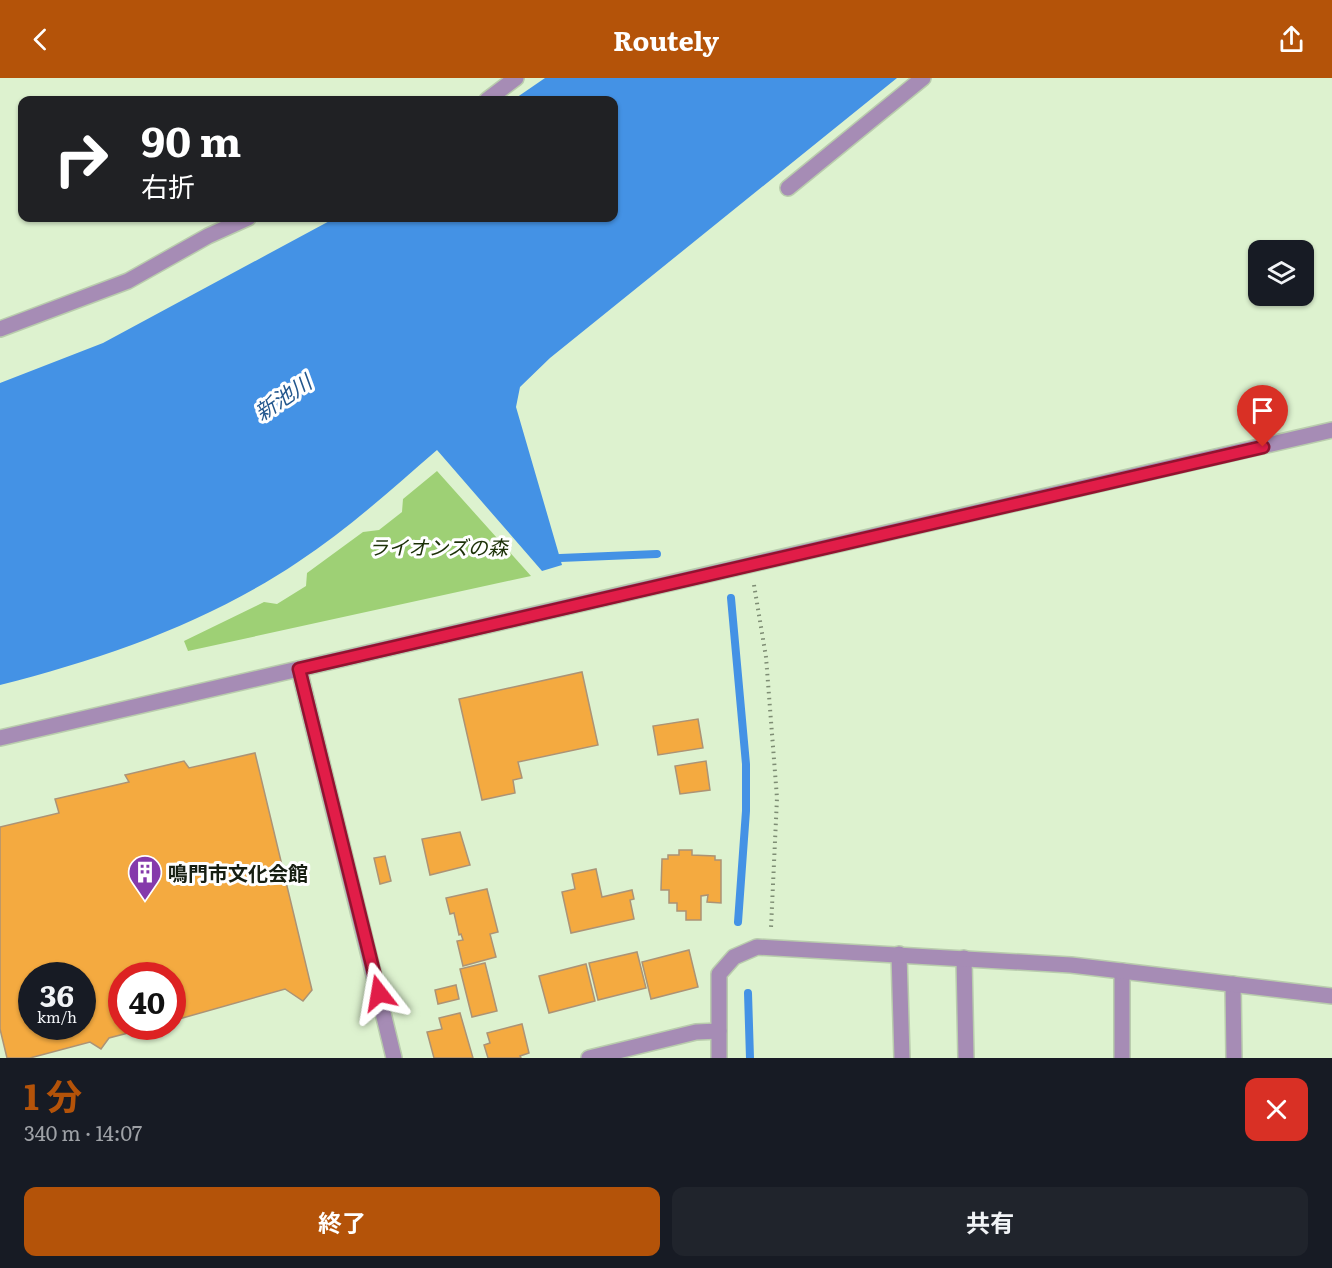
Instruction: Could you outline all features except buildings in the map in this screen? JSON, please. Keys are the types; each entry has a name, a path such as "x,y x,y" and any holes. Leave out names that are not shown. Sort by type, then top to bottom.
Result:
{"street":[{"path":"492,96 516,78"},
{"path":"788,188 923,78"},
{"path":"0,329 128,281 208,236 239,222"},
{"path":"0,738 1332,430"},
{"path":"299,669 393,1058"},
{"path":"719,1058 719,974 734,957 757,946 964,958 1122,971 1332,996"},
{"path":"899,954 902,1058"},
{"path":"964,958 966,1058"},
{"path":"1122,971 1122,1058"},
{"path":"1233,984 1234,1058"},
{"path":"589,1058 696,1032 719,1031"}],"path":[{"path":"754,585 766,657 777,798 770,947"}],"green space":[{"name":"ライオンズの森","path":"437,471 531,576 188,651 184,641 264,602 277,604 306,586 307,573 363,532 379,530 402,512 403,499"}],"water":[{"name":"新池川","path":"545,78 897,78 550,358 520,387 516,407 562,565 542,571 437,450 334,536 298,562 228,603 192,621 117,650 0,685 0,383 103,343 328,222 618,222 618,96 519,96"}],"waterway":[{"path":"560,558 657,554"},
{"path":"731,598 746,764 746,811 738,922"},
{"path":"748,993 750,1058"}],"place":[{"name":"鳴門市文化会館","path":"145,901"}],"route":[{"path":"379,993 299,669 1263,447"}]}
